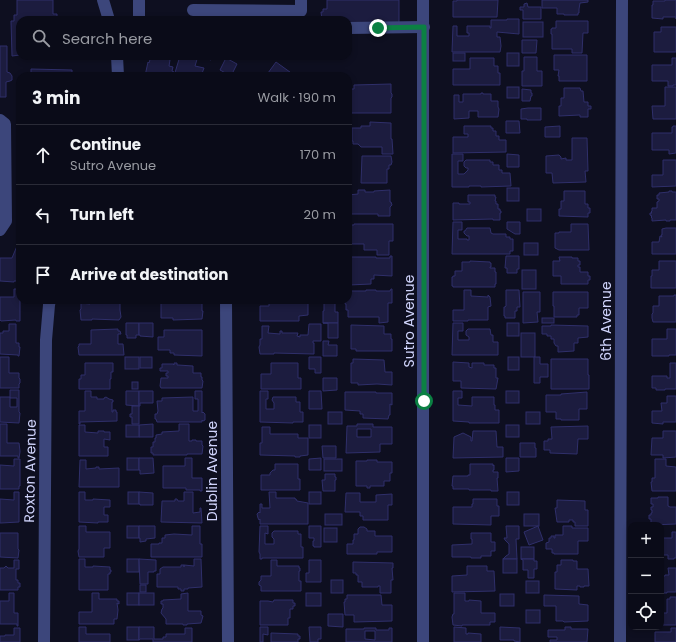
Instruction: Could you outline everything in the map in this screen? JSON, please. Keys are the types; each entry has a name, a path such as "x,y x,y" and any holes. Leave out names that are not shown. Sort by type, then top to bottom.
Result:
{"street":[{"path":"103,0 108,16"},
{"path":"193,10 301,11 301,0"},
{"name":"Sutro Avenue","path":"423,0 423,642"},
{"name":"6th Avenue","path":"620,642 622,0"},
{"path":"138,2 138,16"},
{"path":"352,28 424,27"},
{"path":"117,60 118,72"},
{"path":"0,120 5,124 6,214 6,221 0,230"},
{"name":"Roxton Avenue","path":"44,642 46,340 49,304"},
{"name":"Dublin Avenue","path":"226,304 228,642"}],"building":[{"path":"17,0 53,0 53,14 57,14 57,16 16,16 16,56 12,56 11,21 14,21 14,15 17,15"},
{"path":"327,0 399,0 399,23 352,23 352,16 322,16 321,12 323,12 323,9 327,9"},
{"path":"498,0 497,17 453,17 453,1"},
{"path":"542,0 588,0 588,2 580,3 578,15 564,15 557,14 557,8 542,8"},
{"path":"676,0 676,17 663,17 663,19 652,18 653,1"},
{"path":"527,3 528,7 541,7 541,19 523,19 523,10 520,10 520,7 524,7 524,4"},
{"path":"519,19 519,34 497,32 497,37 500,37 500,52 452,52 453,26 457,26 457,36 469,36 469,33 467,33 467,26 490,26 491,28 491,20"},
{"path":"556,21 588,21 588,33 583,33 582,53 572,53 572,49 552,49 551,29 556,28"},
{"path":"523,22 543,22 543,37 523,37"},
{"path":"661,27 676,27 676,52 654,52 654,32 661,32"},
{"path":"522,40 537,40 536,53 522,53"},
{"path":"0,46 7,46 7,72 12,76 12,80 6,82 6,97 0,97"},
{"path":"453,53 465,53 465,61 453,61"},
{"path":"507,53 519,53 519,66 507,66"},
{"path":"554,55 587,55 587,81 559,81 559,70 554,70"},
{"path":"524,57 537,57 537,71 542,71 542,86 522,86"},
{"path":"470,58 494,58 494,66 498,66 498,73 500,73 500,85 453,85 453,69 470,69"},
{"path":"672,58 676,58 676,85 668,86 668,81 652,81 652,65 672,65"},
{"path":"150,60 170,60 169,66 173,67 172,71 174,72 146,72 148,62 149,63"},
{"path":"179,60 197,60 195,66 204,68 202,72 175,72"},
{"path":"225,60 230,60 237,64 233,72 224,72 220,70"},
{"path":"276,62 290,72 269,72"},
{"path":"31,69 72,70 72,72 31,72"},
{"path":"391,84 391,113 352,113 352,89 354,89 354,85"},
{"path":"507,87 519,87 519,98 507,98"},
{"path":"665,87 676,87 676,119 653,119 652,106 665,106"},
{"path":"564,88 580,88 581,91 583,91 584,102 588,102 588,106 591,106 591,109 588,109 588,117 580,117 580,115 559,116 561,98 564,98"},
{"path":"522,89 531,90 532,96 530,101 522,101"},
{"path":"463,94 491,94 491,101 498,101 498,117 478,117 478,111 469,111 469,118 454,119 454,95 459,95 459,102 463,102"},
{"path":"541,108 541,120 521,119 521,109"},
{"path":"506,121 519,121 520,133 506,133"},
{"path":"370,122 391,123 393,154 382,154 382,147 361,147 358,144 353,144 352,128 370,126"},
{"path":"464,126 491,126 493,131 496,131 496,136 499,136 499,140 506,140 506,152 453,153 453,137 468,137 468,134 464,134"},
{"path":"560,126 560,137 545,137 545,127"},
{"path":"673,126 676,126 676,153 669,154 669,150 652,150 652,133 672,133"},
{"path":"572,138 587,138 588,171 585,171 586,182 553,183 552,173 546,173 546,156 559,155 561,159 566,158 566,160 572,160"},
{"path":"452,154 463,154 463,161 458,161 458,174 464,174 468,170 468,168 464,166 464,162 466,160 490,160 490,162 493,162 493,165 499,165 499,170 502,170 502,173 510,173 511,186 452,187"},
{"path":"507,154 519,155 519,167 507,167"},
{"path":"362,156 391,156 392,162 391,165 389,165 389,169 387,169 387,183 361,183"},
{"path":"663,160 676,160 676,186 652,187 652,175 663,175"},
{"path":"507,188 519,188 519,201 507,201"},
{"path":"358,190 374,192 390,190 390,202 392,205 390,207 390,216 378,216 378,214 352,214 352,195 358,194"},
{"path":"564,191 585,191 585,204 588,204 588,208 590,208 588,217 559,216 561,201 564,201"},
{"path":"669,191 676,192 676,220 652,221 652,216 650,213 652,213 652,208 657,208 657,202 659,199 657,199 657,195 659,195 659,193"},
{"path":"468,195 495,195 496,204 498,204 498,209 501,211 500,220 453,220 453,203 470,204 470,202 468,202"},
{"path":"527,209 541,209 541,221 527,221"},
{"path":"453,222 462,222 462,230 458,230 458,239 469,240 469,236 464,233 467,228 490,228 491,233 493,234 506,234 506,237 513,239 513,251 510,251 510,254 452,254"},
{"path":"507,222 520,222 520,234 515,234 507,229"},
{"path":"393,224 393,241 389,241 389,255 377,255 377,250 364,250 364,244 352,244 352,225"},
{"path":"571,224 588,224 589,250 559,250 555,248 555,233 571,232"},
{"path":"676,228 676,254 652,254 652,242 659,242 660,236 662,237 662,229"},
{"path":"524,243 538,243 538,255 524,255"},
{"path":"16,248 16,281 0,281 0,258 12,258"},
{"path":"390,256 392,256 392,276 374,275 374,279 371,279 371,284 352,285 352,257 390,258"},
{"path":"506,256 519,256 519,269 517,269 517,273 507,273 507,268 505,268"},
{"path":"559,257 578,258 578,261 580,261 580,265 578,265 578,267 580,267 580,272 588,272 588,276 590,276 588,284 561,284 561,276 553,276 553,261 560,261"},
{"path":"470,261 491,263 490,268 495,268 496,272 495,287 452,286 452,277 455,276 455,271 462,271 462,262"},
{"path":"659,261 676,261 676,288 651,288 652,270 659,270"},
{"path":"522,270 536,270 536,289 522,289"},
{"path":"14,289 16,289 16,304 20,304 20,321 1,321 0,297 14,297"},
{"path":"392,289 392,303 388,303 388,322 379,323 379,317 348,317 346,304 352,304 352,291 390,291"},
{"path":"464,290 471,290 471,296 488,297 488,295 490,297 491,306 488,307 488,320 453,321 453,310 464,310"},
{"path":"506,290 519,290 520,307 517,307 517,311 515,311 515,318 505,318 504,316 504,307 506,306"},
{"path":"523,292 540,292 540,312 537,312 538,322 523,323"},
{"path":"553,292 588,292 588,308 579,308 579,315 577,315 577,317 554,317"},
{"path":"676,295 676,322 653,322 653,306 659,306 659,296"},
{"path":"81,304 120,304 121,317 119,320 81,320"},
{"path":"161,304 202,304 202,319 173,320 173,318 161,318"},
{"path":"269,304 308,304 308,315 299,316 299,321 260,321 260,306 269,306"},
{"path":"324,304 335,304 335,312 338,312 338,323 323,323"},
{"path":"542,318 554,318 554,323 542,323"},
{"path":"126,323 139,323 139,335 136,335 136,338 127,338"},
{"path":"139,323 153,323 153,337 139,335"},
{"path":"328,323 338,323 338,338 328,338"},
{"path":"453,323 463,323 463,331 458,331 458,340 469,340 469,337 466,335 466,331 468,329 490,329 491,335 493,335 493,342 498,342 498,355 452,355"},
{"path":"507,323 519,323 519,336 507,336"},
{"path":"9,324 16,324 16,343 19,343 20,347 19,356 0,354 0,333 3,333 3,331 9,331"},
{"path":"309,324 321,324 321,341 313,341 314,354 260,354 259,347 260,339 262,339 262,326 269,326 268,333 280,334 280,331 282,331 282,333 298,333 297,336 300,337 300,335 308,335"},
{"path":"351,325 384,326 384,334 391,334 392,351 356,351 356,349 351,349"},
{"path":"542,326 588,326 588,337 578,338 578,343 574,343 574,351 558,352 558,346 554,343 554,339 551,339 551,336 547,336 547,334 542,334"},
{"path":"118,329 121,334 118,334 118,344 123,344 124,355 79,355 79,344 91,344 91,330"},
{"path":"667,329 676,329 676,355 652,356 652,339 667,339"},
{"path":"164,330 202,330 202,356 174,355 174,353 170,353 170,350 158,350 158,337 164,337"},
{"path":"521,333 535,333 535,357 521,357"},
{"path":"323,341 329,341 328,345 337,345 337,356 323,356"},
{"path":"0,357 9,357 9,373 19,373 19,388 0,388"},
{"path":"125,357 139,357 139,369 125,369"},
{"path":"140,357 152,357 152,368 140,368"},
{"path":"309,357 321,357 321,373 315,373 315,369 309,369"},
{"path":"508,357 519,357 519,370 508,370"},
{"path":"534,357 540,357 540,364 548,364 548,377 540,377 540,383 534,383"},
{"path":"353,359 384,360 385,372 392,372 392,385 358,385 358,383 351,383 351,363 353,363"},
{"path":"551,359 588,359 589,389 551,389"},
{"path":"453,362 469,363 469,367 472,368 472,363 494,365 494,368 496,368 496,378 498,378 496,389 461,388 461,381 453,381"},
{"path":"85,363 113,363 110,389 79,389 79,379 81,379 81,375 85,375"},
{"path":"174,363 177,363 177,365 193,366 193,373 201,373 203,381 202,388 161,388 161,378 168,378 166,373 168,373 168,371 160,371 162,364 174,365"},
{"path":"271,363 298,363 298,378 301,378 301,389 261,389 261,374 271,374"},
{"path":"670,363 676,363 676,389 656,390 656,388 652,388 652,376 667,376 667,378 670,378"},
{"path":"323,378 337,378 337,390 323,391"},
{"path":"132,382 138,382 138,389 132,389"},
{"path":"10,390 19,390 19,423 0,422 0,397 10,397","holes":["10,398 17,398 17,407 10,407"]},
{"path":"85,391 91,391 91,397 97,397 97,399 104,399 106,397 113,400 112,412 113,410 116,410 117,421 80,422 79,424 79,411 85,411"},
{"path":"126,391 139,391 139,406 126,405"},
{"path":"139,391 153,391 153,403 140,403 139,406"},
{"path":"195,391 202,391 202,413 203,412 205,414 205,420 202,420 202,422 157,422 155,419 155,414 157,414 158,411 157,401 162,401 162,398 193,397 193,411 198,411 198,399 195,399"},
{"path":"260,391 268,391 266,409 274,409 274,403 272,400 273,397 296,397 296,402 300,402 300,412 303,412 303,422 260,422"},
{"path":"309,391 321,391 322,409 309,409"},
{"path":"453,391 462,391 462,398 458,398 458,405 472,406 472,397 494,397 495,410 499,410 499,423 469,423 453,421"},
{"path":"506,391 519,391 519,403 506,403"},
{"path":"345,392 392,393 392,405 390,404 390,415 388,419 363,418 363,414 360,414 360,411 345,410"},
{"path":"587,392 587,409 579,409 579,420 556,419 556,412 546,412 546,395"},
{"path":"667,396 676,396 676,422 663,422 663,424 652,423 652,411 662,411 661,403 667,403"},
{"path":"132,406 139,406 139,424 132,424 132,417 130,417 130,414 132,414"},
{"path":"328,412 342,412 342,424 328,424"},
{"path":"526,412 540,412 540,424 526,424"},
{"path":"0,424 7,424 7,443 19,443 19,458 18,456 0,456"},
{"path":"153,424 153,437 139,437 139,425"},
{"path":"179,424 189,424 189,441 202,441 202,454 153,455 153,453 151,453 151,447 153,447 153,442 155,442 156,435 162,434 162,432 179,431"},
{"path":"357,424 373,424 373,427 392,427 392,444 380,444 380,452 346,453 347,426 357,426","holes":["357,429 371,429 371,437 357,437"]},
{"path":"79,425 85,425 85,432 110,432 110,440 104,439 104,447 108,447 108,456 79,456"},
{"path":"126,425 139,425 139,437 126,437"},
{"path":"309,425 321,425 321,438 309,438"},
{"path":"506,425 519,425 519,437 506,437"},
{"path":"588,426 588,439 578,439 577,454 550,453 550,450 544,450 544,441 552,439 551,427"},
{"path":"262,427 270,427 270,434 298,434 298,438 308,438 308,455 295,457 260,455"},
{"path":"473,431 496,431 497,447 503,447 503,457 453,458 454,437 463,433 471,437 472,441"},
{"path":"663,431 676,431 676,457 663,458 663,455 651,455 652,438 663,438"},
{"path":"520,443 535,443 536,457 520,457"},
{"path":"322,446 336,446 336,458 323,458"},
{"path":"127,458 139,458 139,470 127,470"},
{"path":"139,458 153,458 154,473 140,474"},
{"path":"185,458 192,458 192,478 202,478 202,491 186,490 186,488 163,488 163,466 185,466"},
{"path":"321,458 321,470 309,470 309,459"},
{"path":"506,458 519,458 519,471 506,472"},
{"path":"14,459 20,459 19,489 0,489 0,465 14,466"},
{"path":"324,459 342,459 342,471 324,471"},
{"path":"655,459 666,459 666,466 676,467 676,491 652,491 651,482 652,478 655,478"},
{"path":"80,460 86,460 86,469 96,467 99,467 99,469 119,468 119,487 79,487"},
{"path":"367,460 392,462 390,481 384,481 384,486 370,486 370,488 367,488 367,486 356,486 356,461"},
{"path":"275,464 298,464 300,490 261,490 261,475 270,475 273,470 275,470"},
{"path":"470,464 493,464 493,472 498,472 498,491 453,489 453,476 470,475"},
{"path":"325,474 335,474 335,491 323,491 322,480 325,480"},
{"path":"14,492 19,492 19,522 0,523 0,499 14,500"},
{"path":"79,492 85,492 85,500 110,500 110,507 104,507 104,515 108,515 108,522 79,522"},
{"path":"128,492 139,492 139,504 128,504"},
{"path":"139,492 153,493 153,505 140,505"},
{"path":"184,492 193,492 193,513 200,512 201,508 202,523 161,522 162,501 175,501 175,499 177,499 178,501 184,501"},
{"path":"269,492 276,492 276,498 295,498 297,501 308,503 308,524 260,524 260,519 259,520 257,514 259,512 260,513 260,504 262,504 262,508 270,508"},
{"path":"309,492 321,492 321,504 309,504"},
{"path":"507,492 519,492 519,505 507,505"},
{"path":"346,493 360,493 360,502 376,502 376,495 392,494 392,505 388,505 388,520 363,520 363,516 360,516 360,512 345,512"},
{"path":"668,497 668,506 676,507 676,524 664,524 664,522 651,522 649,515 652,513 651,507 653,507 653,504 651,504 651,498"},
{"path":"473,499 497,499 499,516 491,516 491,525 453,524 453,507 472,507"},
{"path":"557,500 585,501 585,510 588,510 588,526 575,526 575,522 573,522 573,520 569,520 569,522 557,522 555,508 557,508"},
{"path":"325,514 342,514 342,525 325,525"},
{"path":"524,514 539,514 539,526 524,526"},
{"path":"79,526 86,526 86,532 110,532 110,548 104,548 104,557 79,557"},
{"path":"127,526 139,526 139,538 127,538"},
{"path":"139,526 155,526 155,538 146,539 146,541 140,542"},
{"path":"192,526 200,526 202,557 151,557 151,544 162,543 162,538 165,538 165,535 192,535"},
{"path":"260,526 268,526 268,534 265,533 265,544 274,544 272,533 274,531 298,531 298,534 301,534 303,558 260,559"},
{"path":"309,526 321,526 321,547 313,546 314,538 309,538"},
{"path":"506,526 519,526 519,539 516,539 517,559 503,559 509,554 509,544 504,538 507,538"},
{"path":"538,526 543,540 529,545 524,532"},
{"path":"563,526 572,526 572,528 588,528 588,541 578,541 578,554 554,554 552,553 552,549 546,549 546,543 549,542 549,538 551,538 551,536 554,536 555,538 555,535 563,535"},
{"path":"360,527 364,527 367,531 375,531 375,536 392,536 392,552 377,552 377,554 347,554 347,544 353,544 354,534 358,534 358,529"},
{"path":"324,528 337,528 337,542 324,542"},
{"path":"672,532 676,532 676,558 668,559 668,555 664,555 664,538 672,538"},
{"path":"0,533 18,533 18,558 0,557"},
{"path":"471,533 491,533 491,542 495,542 495,551 491,551 491,556 481,556 481,558 452,557 452,545 472,544"},
{"path":"521,547 534,547 534,559 521,559"},
{"path":"79,559 85,559 85,567 110,567 111,572 108,574 108,590 79,590"},
{"path":"127,559 139,559 139,572 127,572"},
{"path":"139,559 156,560 156,571 148,572 148,584 140,584"},
{"path":"194,559 201,559 202,587 188,588 181,591 178,587 157,587 157,574 160,574 160,569 163,567 181,567 181,565 194,566"},
{"path":"503,559 517,559 517,573 503,573"},
{"path":"521,559 534,559 534,561 537,561 537,569 534,569 534,578 528,578 528,570 523,570 523,560"},
{"path":"14,560 19,560 19,569 16,569 16,580 20,583 20,587 18,587 18,590 0,590 0,568 4,568 6,566 8,568 14,568"},
{"path":"271,560 277,560 277,566 299,566 301,591 261,591 259,582 261,580 261,576 271,576"},
{"path":"309,560 321,560 321,582 306,582 306,573 309,573"},
{"path":"561,560 577,561 577,569 588,569 589,586 577,586 577,590 555,589 555,572 557,572 557,565 561,565"},
{"path":"353,562 393,563 391,593 380,593 380,586 362,587 362,582 358,582 358,575 353,573"},
{"path":"467,566 487,566 487,571 494,571 495,591 452,592 452,576 467,575"},
{"path":"668,568 676,568 676,592 664,593 664,576 669,575"},
{"path":"331,580 343,580 343,593 331,593"},
{"path":"526,581 539,581 539,593 526,593"},
{"path":"140,585 146,585 146,592 140,592"},
{"path":"9,593 14,593 14,613 18,613 18,626 17,624 0,624 0,601 9,601"},
{"path":"92,593 99,593 99,599 117,599 117,601 119,601 119,604 117,603 117,619 114,619 114,624 79,624 79,612 92,612"},
{"path":"127,593 139,593 139,605 127,605"},
{"path":"139,593 154,593 154,605 139,605"},
{"path":"188,593 188,611 201,611 201,615 203,616 201,623 187,625 166,624 166,619 161,613 163,604 161,604 161,601 181,599 181,594"},
{"path":"306,593 321,593 321,606 306,606"},
{"path":"454,593 465,593 465,601 481,601 481,613 495,613 495,622 490,622 490,625 453,625 452,617 454,614"},
{"path":"500,594 514,594 514,606 500,606"},
{"path":"347,595 381,595 382,605 392,605 392,621 354,622 354,615 345,615 344,602 345,599 347,599"},
{"path":"544,595 579,596 579,604 588,605 588,621 556,621 556,606 544,606"},
{"path":"670,597 676,597 676,625 664,625 664,613 667,613 667,599 670,599"},
{"path":"274,600 293,600 293,603 295,603 293,609 290,609 288,625 260,625 260,601 273,602"},
{"path":"526,610 540,610 540,623 526,623"},
{"path":"328,614 343,614 343,627 328,626"},
{"path":"79,627 86,627 86,634 110,634 110,642 79,642"},
{"path":"127,627 139,627 139,640 127,640"},
{"path":"139,627 154,627 154,639 163,639 163,637 166,637 166,634 185,634 185,628 192,628 192,642 153,642 153,639 139,640"},
{"path":"260,627 268,627 268,635 263,634 263,642 260,642"},
{"path":"309,627 321,627 321,639 318,639 318,642 310,642"},
{"path":"454,627 466,628 466,634 481,634 481,642 454,642"},
{"path":"500,627 520,628 520,642 514,640 500,640"},
{"path":"565,627 571,627 571,629 588,629 587,642 550,642 550,640 557,640 557,637 548,637 548,630 565,630"},
{"path":"14,628 20,628 20,642 0,642 0,636 14,635"},
{"path":"376,628 376,630 389,630 389,628 392,628 392,642 346,642 346,629","holes":["365,631 375,631 375,640 365,639"]},
{"path":"671,628 676,628 676,642 655,642 655,632 671,632"},
{"path":"271,633 298,634 300,639 298,639 298,642 271,642"}],"route":[{"path":"378,28 424,27 424,401"}]}
